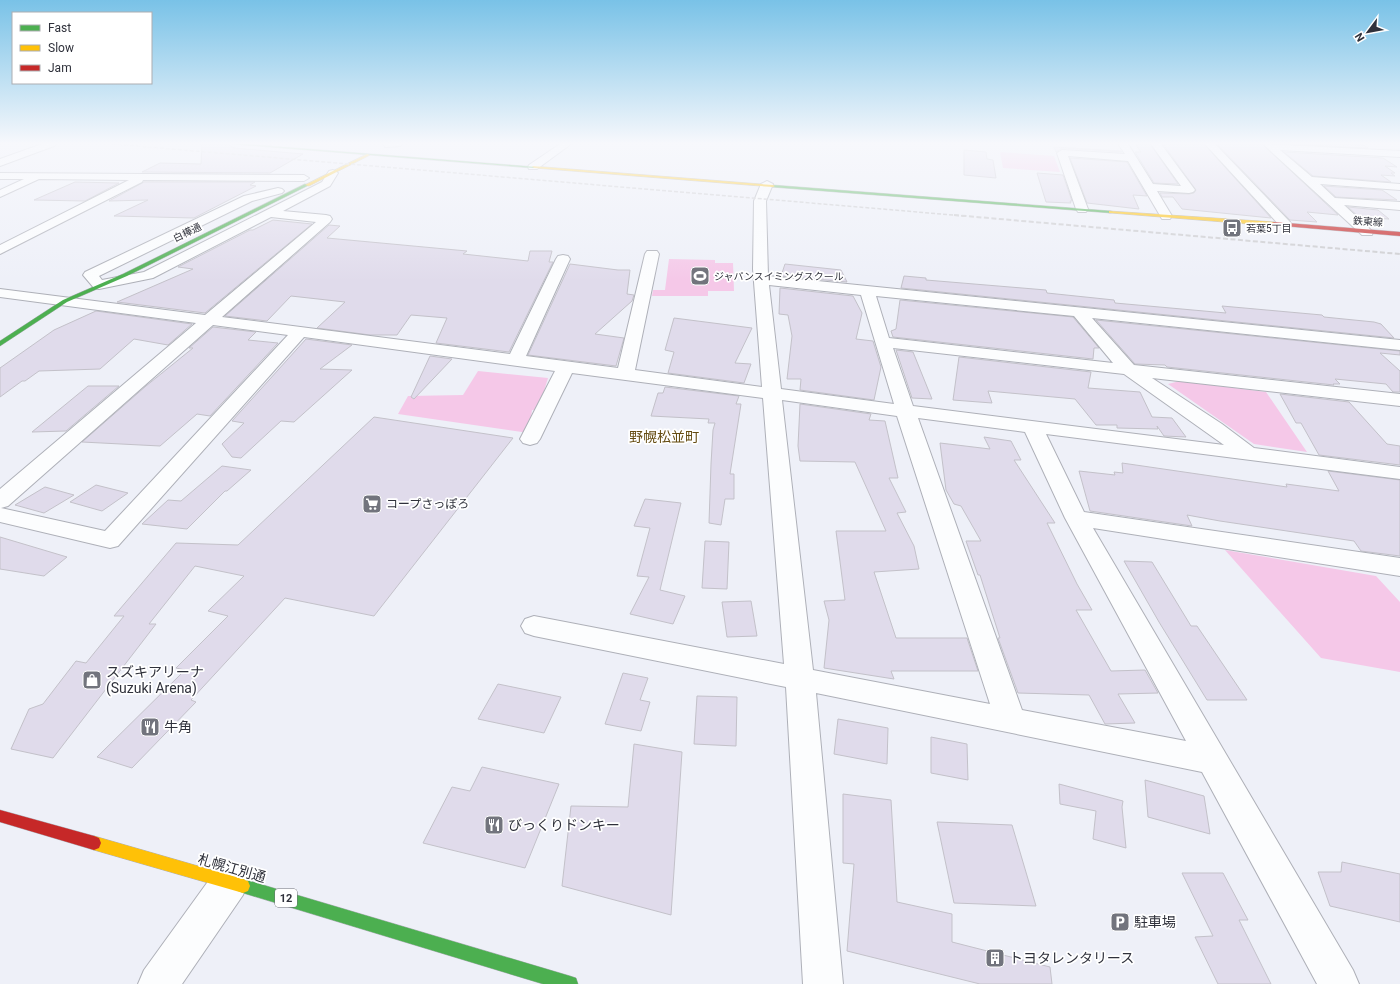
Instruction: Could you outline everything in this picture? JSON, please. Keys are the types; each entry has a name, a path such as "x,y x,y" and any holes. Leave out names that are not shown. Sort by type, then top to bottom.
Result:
{"main road":[{"name":"白樺通","path":"0,344 65,301 125,275 298,190"},
{"name":"鉄東線","path":"842,190 1400,234"},
{"name":"札幌江別通","path":"0,816 230,882 570,984"}],"street":[{"path":"0,194 9,190"},
{"path":"0,250 118,190"},
{"path":"278,191 248,198 90,275 99,285 148,276 314,190"},
{"path":"765,190 760,201 761,280 800,680 823,984"},
{"path":"1075,190 1082,209"},
{"path":"1151,190 1166,216"},
{"path":"1253,190 1286,225"},
{"path":"1319,190 1367,232"},
{"path":"1332,201 1400,206"},
{"path":"0,501 326,219 269,213"},
{"path":"625,374 652,254"},
{"path":"516,360 564,259"},
{"path":"761,280 1400,345"},
{"path":"867,291 882,342 1011,720"},
{"path":"0,293 906,411 1400,473"},
{"path":"1079,313 1129,370 1216,428 1248,453"},
{"path":"0,515 110,540 301,331"},
{"path":"882,342 1400,400"},
{"path":"530,439 566,366"},
{"path":"1032,426 1076,518 1339,984"},
{"path":"1076,518 1400,567"},
{"path":"534,626 800,680 1212,760"},
{"path":"158,984 230,882"}],"shaded area":[{"name":"ジャパンスイミングスクール","path":"669,259 715,260 715,263 733,263 734,291 708,291 708,296 652,296 653,290 665,290"},
{"path":"478,371 548,378 538,411 532,410 529,433 398,414 408,396 463,395"},
{"path":"1180,381 1266,392 1307,452 1254,444 1168,384"},
{"path":"1225,550 1376,576 1400,602 1400,672 1321,658"}],"building":[{"path":"57,190 106,190 85,201 34,200"},
{"path":"129,190 248,190 194,218 114,216 148,200 109,201"},
{"path":"1042,190 1068,190 1072,201 1070,201 1071,203 1046,202"},
{"path":"1082,190 1143,190 1147,196 1133,195 1139,209 1087,203"},
{"path":"1196,190 1246,190 1271,218 1182,209 1173,197 1162,197 1160,193 1189,194 1194,193"},
{"path":"1261,190 1311,190 1338,215 1307,212 1317,222 1290,220"},
{"path":"1328,190 1382,190 1397,200 1336,197"},
{"path":"1348,207 1378,210 1389,219 1359,217"},
{"path":"273,220 312,224 205,313 117,302 193,269 178,267 250,230"},
{"path":"329,225 340,226 327,238 467,251 463,254 528,261 530,251 552,251 549,262 553,262 509,352 436,343 447,318 411,315 397,335 370,335 317,328 345,302 291,296 267,321 225,316"},
{"path":"570,264 630,270 627,294 634,295 632,301 595,334 624,338 616,366 528,355"},
{"path":"785,264 841,270 847,282 781,276"},
{"path":"904,276 926,278 926,280 1046,290 1047,293 1114,300 1115,303 1226,313 1222,306 1322,315 1324,317 1381,324 1394,338 901,288"},
{"path":"780,288 853,296 862,313 856,339 873,341 881,367 874,400 800,390 801,379 787,379 792,336 788,315 779,314"},
{"path":"900,300 1073,317 1099,348 1094,348 1093,359 893,337 891,331 896,329"},
{"path":"96,311 192,324 168,345 134,339 100,369 39,371 0,397 0,368 54,330"},
{"path":"674,318 752,328 735,363 751,364 744,383 668,373 674,352 665,350"},
{"path":"1096,320 1400,351 1400,355 1380,353 1400,371 1400,392 1393,392 1386,384 1335,379 1340,384 1333,384 1334,385 1167,367 1165,365 1135,364"},
{"path":"213,327 256,332 248,340 278,343 210,416 197,414 160,446 82,442 146,386 193,348 189,348"},
{"path":"306,339 352,345 320,369 352,370 294,422 281,421 241,458 232,457 222,444 244,423 232,421"},
{"path":"896,350 913,352 932,399 912,398"},
{"path":"430,356 452,359 414,399 411,397"},
{"path":"959,357 1091,372 1088,388 1140,392 1152,417 1172,418 1186,437 1164,436 1157,426 1158,429 1117,428 1117,425 1096,425 1075,399 988,391 992,403 953,400"},
{"path":"88,386 119,386 66,431 32,432"},
{"path":"665,387 739,396 736,404 741,404 730,474 734,474 734,499 725,499 721,525 709,523 713,430 715,423 708,423 709,419 651,416 658,393 663,393"},
{"path":"1280,394 1349,402 1387,444 1400,446 1400,465 1319,455 1301,423 1296,423"},
{"path":"800,404 871,414 869,420 885,421 898,478 889,478 906,512 897,513 914,546 919,569 874,572 896,638 967,638 978,671 891,671 894,679 824,668 829,620 824,601 845,600 836,531 886,531 855,462 800,461 798,446"},
{"name":"コープさっぽろ","path":"374,417 513,438 374,616 285,598 191,700 196,702 132,768 97,757 185,670 176,668 228,616 208,611 244,576 195,566 149,624 156,624 53,758 11,749 29,709 43,704 76,661 86,663 124,616 114,616 176,543 238,545"},
{"path":"984,437 1011,441 1021,460 1014,460 1055,523 1047,523 1077,584 1092,610 1076,610 1111,671 1145,670 1158,693 1118,694 1135,723 1105,724 1089,695 1018,693 998,638 1000,638 980,575 978,575 966,541 981,541 961,506 954,504 946,490 940,443 990,449"},
{"path":"1122,463 1287,487 1286,484 1339,491 1328,471 1400,480 1400,556 1361,551 1354,541 1187,515 1192,526 1090,511 1079,471 1115,475 1114,472 1123,473"},
{"path":"222,466 251,470 227,491 225,491 187,529 142,524 168,500 181,501"},
{"path":"96,485 128,493 102,511 70,502"},
{"path":"45,487 74,495 44,513 15,505"},
{"path":"645,499 681,503 660,590 685,596 673,624 630,614 649,577 637,576 650,528 634,526"},
{"path":"0,537 67,557 44,576 0,569"},
{"path":"705,541 729,542 727,589 702,588"},
{"path":"1124,561 1152,562 1191,626 1197,626 1247,700 1207,700 1159,622"},
{"path":"751,601 757,636 727,637 722,602"},
{"path":"623,673 648,678 640,700 650,702 641,731 605,724"},
{"path":"498,684 561,697 544,733 478,719"},
{"path":"697,696 737,697 736,746 694,744"},
{"path":"838,719 888,728 887,764 834,754"},
{"path":"931,737 967,744 968,780 931,773"},
{"path":"634,744 682,752 671,915 562,886 571,806 628,807"},
{"path":"482,767 559,784 525,868 423,843 452,787 470,791"},
{"path":"1145,780 1204,796 1210,834 1148,817"},
{"path":"1059,784 1123,801 1122,807 1126,848 1093,839 1096,811 1060,804"},
{"path":"843,794 891,800 897,902 952,914 952,942 1050,967 1052,984 980,984 847,951 854,864 843,863"},
{"path":"937,822 1012,825 1036,906 954,903"},
{"path":"1342,862 1400,874 1400,922 1330,906 1318,872 1341,872"},
{"path":"1182,873 1223,873 1248,920 1239,920 1271,984 1218,984 1195,937 1213,936"}],"railway":[{"path":"656,190 965,216"},
{"path":"954,215 1400,254"}],"traffic: fast":[{"path":"0,344 65,301 125,275 297,190"},
{"path":"824,190 1111,212"},
{"path":"243,886 570,984"}],"traffic: slow":[{"path":"1111,212 1274,224"},
{"path":"94,843 243,886"}],"traffic: jam":[{"path":"1274,224 1400,234"},
{"path":"0,816 94,843"}],"place":[{"name":"若葉5丁目","path":"1232,228"},
{"name":"ジャパンスイミングスクール","path":"700,276"},
{"name":"コープさっぽろ","path":"372,504"},
{"name":"スズキアリーナ (Suzuki Arena)","path":"92,680"},
{"name":"牛角","path":"150,727"},
{"name":"びっくりドンキー","path":"494,825"},
{"name":"駐車場","path":"1120,922"},
{"name":"トヨタレンタリース","path":"995,958"}],"district":[{"name":"野幌松並町","path":"664,437"}]}
